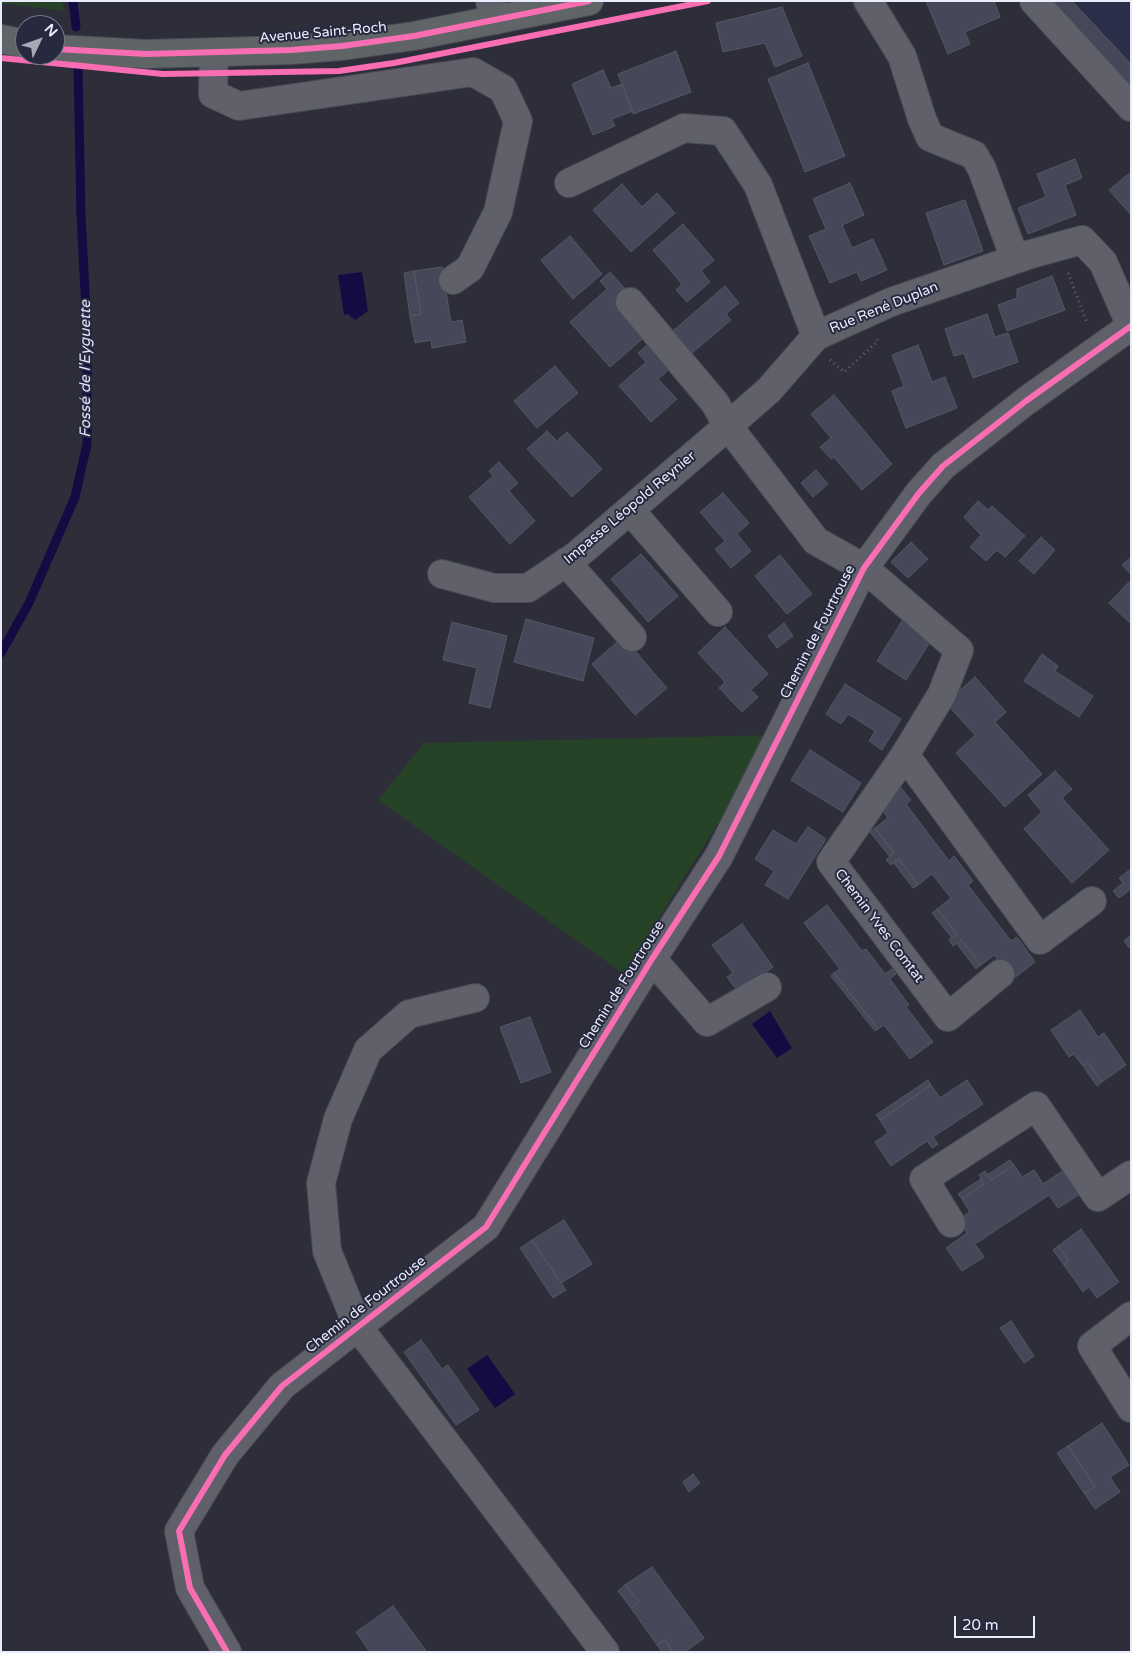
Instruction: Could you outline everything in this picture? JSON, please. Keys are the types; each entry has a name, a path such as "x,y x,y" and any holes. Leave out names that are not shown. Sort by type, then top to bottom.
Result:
{"main road":[{"name":"Avenue Saint-Roch","path":"65,50 137,54 342,46 414,36 493,10 589,1"},
{"path":"1,39 15,42"}],"street":[{"path":"868,1 902,56 922,119 930,137 974,155 982,169 1016,259"},
{"path":"1034,1 1131,107"},
{"path":"214,52 213,94 239,106 473,72 503,88 518,121 498,212 470,268 453,280"},
{"path":"569,183 684,128 723,132 758,185 816,336"},
{"name":"Rue René Duplan","path":"728,426 769,390 816,336 891,302 1016,259 1082,240 1104,262 1131,326"},
{"path":"630,302 715,403 728,426 816,541 864,568"},
{"name":"Chemin de Fourtrouse","path":"227,1652 190,1588 179,1531 225,1454 282,1386 486,1227 652,959 719,856 864,568 919,493 943,466 1026,401 1131,326"},
{"name":"Impasse Léopold Reynier","path":"442,574 494,588 528,588 566,562 728,426"},
{"path":"630,510 718,612"},
{"path":"566,562 632,637"},
{"name":"Chemin Yves Comtat","path":"864,568 958,650 942,694 906,755 831,862 948,1017 1000,974"},
{"path":"906,755 1040,940 1092,901"},
{"path":"652,959 707,1022 767,987"},
{"path":"475,998 409,1014 368,1050 338,1119 321,1183 327,1251 358,1327 605,1652"},
{"path":"951,1223 924,1178 1036,1106 1098,1197 1131,1175"},
{"path":"1131,1316 1092,1346 1131,1408"}],"path":[{"path":"1068,272 1087,325"},
{"path":"822,364 828,358 844,372 878,341 872,333"}],"shaded area":[{"path":"1055,1 1131,1 1131,83"},
{"path":"362,272 368,311 355,320 348,314 344,315 338,275"},
{"path":"770,1011 792,1048 777,1058 752,1024"},
{"path":"487,1355 515,1394 495,1408 467,1369"}],"green space":[{"path":"1,1 62,1 65,11 1,3"},
{"path":"773,735 624,974 378,800 424,743"}],"building":[{"path":"926,1 994,1 1000,17 965,32 970,44 948,54"},
{"path":"1050,1 1072,1 1131,64 1131,87"},
{"path":"782,7 802,56 775,67 765,43 723,52 716,23"},
{"path":"676,51 691,92 633,114 618,74"},
{"path":"808,63 845,156 805,172 768,79"},
{"path":"603,70 611,88 622,84 633,111 612,119 615,126 593,135 572,84"},
{"path":"1075,159 1082,178 1065,185 1076,215 1028,234 1018,208 1046,197 1037,174"},
{"path":"1131,172 1131,215 1109,190"},
{"path":"850,183 864,215 842,225 852,248 873,239 887,270 861,281 857,272 830,283 809,236 826,229 813,199"},
{"path":"622,184 642,207 657,193 675,213 631,252 593,210"},
{"path":"965,200 983,251 944,265 926,213"},
{"path":"683,224 714,260 701,271 710,282 687,302 676,290 682,284 653,250"},
{"path":"570,236 602,274 573,299 541,260"},
{"path":"442,267 451,322 462,320 466,342 432,348 431,340 415,343 410,316 421,314 414,271"},
{"path":"414,271 421,314 410,316 404,273"},
{"path":"610,272 630,294 647,335 610,367 570,322 607,289 600,281"},
{"path":"1052,276 1065,310 1007,331 998,305 1017,298 1017,289"},
{"path":"725,286 739,303 726,314 731,320 686,358 667,336"},
{"path":"987,314 995,337 1008,333 1018,362 973,378 964,353 954,356 945,329"},
{"path":"651,342 673,366 658,379 677,399 651,422 619,386 646,362 638,353"},
{"path":"918,345 932,382 945,377 957,408 906,428 892,391 904,386 892,355"},
{"path":"555,366 578,393 537,428 514,401"},
{"path":"834,395 892,464 862,490 834,457 831,459 820,447 831,438 811,414"},
{"path":"547,431 557,441 567,432 602,469 572,497 527,449"},
{"path":"499,462 518,483 509,491 535,521 510,544 469,497 493,476 489,471"},
{"path":"816,470 828,484 813,497 801,483"},
{"path":"723,493 749,523 737,534 751,551 731,568 715,549 725,541 700,512"},
{"path":"978,501 988,510 992,506 1025,536 1005,557 997,550 986,561 970,547 981,535 964,517"},
{"path":"1041,537 1055,550 1034,574 1019,561"},
{"path":"911,542 928,559 908,578 891,562"},
{"path":"641,554 678,596 648,622 611,579"},
{"path":"780,555 812,594 787,614 755,576"},
{"path":"1131,557 1131,574 1122,565"},
{"path":"1131,580 1131,624 1109,603"},
{"path":"906,615 932,639 906,680 877,661"},
{"path":"526,619 594,638 583,681 514,662"},
{"path":"452,622 507,636 490,708 469,703 477,668 443,660"},
{"path":"784,623 793,636 777,648 768,636"},
{"path":"725,627 768,674 751,690 758,697 742,712 719,688 725,682 698,653"},
{"path":"623,637 667,688 635,715 592,664"},
{"path":"1042,654 1058,666 1055,671 1093,696 1079,717 1024,681"},
{"path":"975,677 1006,712 995,722 1042,774 1005,807 956,753 975,735 946,703"},
{"path":"845,684 901,719 882,750 869,741 875,731 848,714 841,724 826,714"},
{"path":"810,750 861,783 843,812 791,780"},
{"path":"1055,771 1072,789 1062,798 1109,850 1072,883 1024,829 1042,812 1028,795"},
{"path":"901,788 911,800 906,804 949,861 954,856 973,881 968,885 1011,941 1017,937 1035,962 1013,979 994,955 981,965 961,940 953,946 949,940 957,934 937,909 951,898 932,874 918,885 899,859 891,865 886,860 894,853 875,828 888,818 879,805"},
{"path":"808,827 826,839 788,899 765,885 774,871 755,859 773,830 796,844"},
{"path":"875,828 894,853 890,857 870,832"},
{"path":"899,859 918,885 913,888 894,863"},
{"path":"1131,869 1131,889 1119,898 1113,891 1123,883 1119,878"},
{"path":"827,905 862,951 866,949 885,974 892,969 896,974 890,979 909,1005 906,1007 933,1042 910,1059 884,1025 878,1029 834,973 840,969 804,923"},
{"path":"937,909 957,934 952,938 932,913"},
{"path":"742,924 773,967 738,992 727,977 733,973 712,945"},
{"path":"1131,935 1131,950 1124,941"},
{"path":"961,940 981,965 976,969 957,944"},
{"path":"834,973 878,1029 875,1031 831,976"},
{"path":"1080,1010 1098,1037 1104,1033 1126,1065 1102,1082 1088,1063 1083,1066 1074,1054 1069,1057 1051,1030"},
{"path":"530,1017 551,1072 521,1083 500,1027"},
{"path":"1088,1063 1102,1082 1097,1086 1083,1066"},
{"path":"928,1080 931,1085 880,1120 876,1115"},
{"path":"967,1080 983,1104 933,1137 938,1144 932,1148 927,1141 891,1166 875,1142 888,1133 880,1120 931,1085 940,1098"},
{"path":"1010,1160 1014,1165 991,1180 987,1175"},
{"path":"1014,1165 1022,1177 1034,1170 1043,1184 1064,1170 1080,1194 1058,1208 1049,1195 975,1244 984,1257 962,1271 946,1248 967,1233 958,1220 970,1212 962,1199 984,1184 979,1175 985,1171 991,1180"},
{"path":"981,1179 984,1184 962,1199 958,1194"},
{"path":"564,1220 592,1264 561,1283 532,1240"},
{"path":"1081,1229 1119,1282 1097,1298 1089,1287 1083,1292 1064,1265 1069,1261 1058,1246"},
{"path":"532,1240 566,1290 553,1298 520,1248"},
{"path":"1058,1246 1069,1261 1064,1265 1053,1250"},
{"path":"1011,1321 1034,1356 1024,1363 1000,1328"},
{"path":"421,1340 442,1369 448,1365 479,1410 456,1425 404,1352"},
{"path":"1102,1423 1129,1465 1110,1477 1120,1492 1095,1509 1084,1493 1095,1487 1068,1446"},
{"path":"1068,1446 1095,1487 1084,1493 1057,1453"},
{"path":"693,1474 700,1483 689,1492 683,1482"},
{"path":"652,1567 704,1638 685,1652 673,1652 665,1640 657,1645 631,1608 639,1602 625,1585"},
{"path":"625,1585 639,1602 631,1608 618,1591"},
{"path":"393,1606 427,1652 370,1652 356,1632"},
{"path":"665,1640 673,1652 662,1652 657,1645"}],"waterway":[{"name":"Fossé de l'Eyguette","path":"73,1 76,27"},
{"name":"Fossé de l'Eyguette","path":"1,653 29,603 75,497 87,444 87,330 81,215 78,68"}],"cycle path":[{"path":"65,50 146,54 291,50 342,46 414,36 589,1"},
{"path":"1,58 163,74 339,71 394,63 708,1"},
{"path":"227,1652 190,1588 179,1531 225,1455 282,1386 486,1227 652,959 719,856 864,568 919,493 943,466 1026,401 1131,326"}]}
